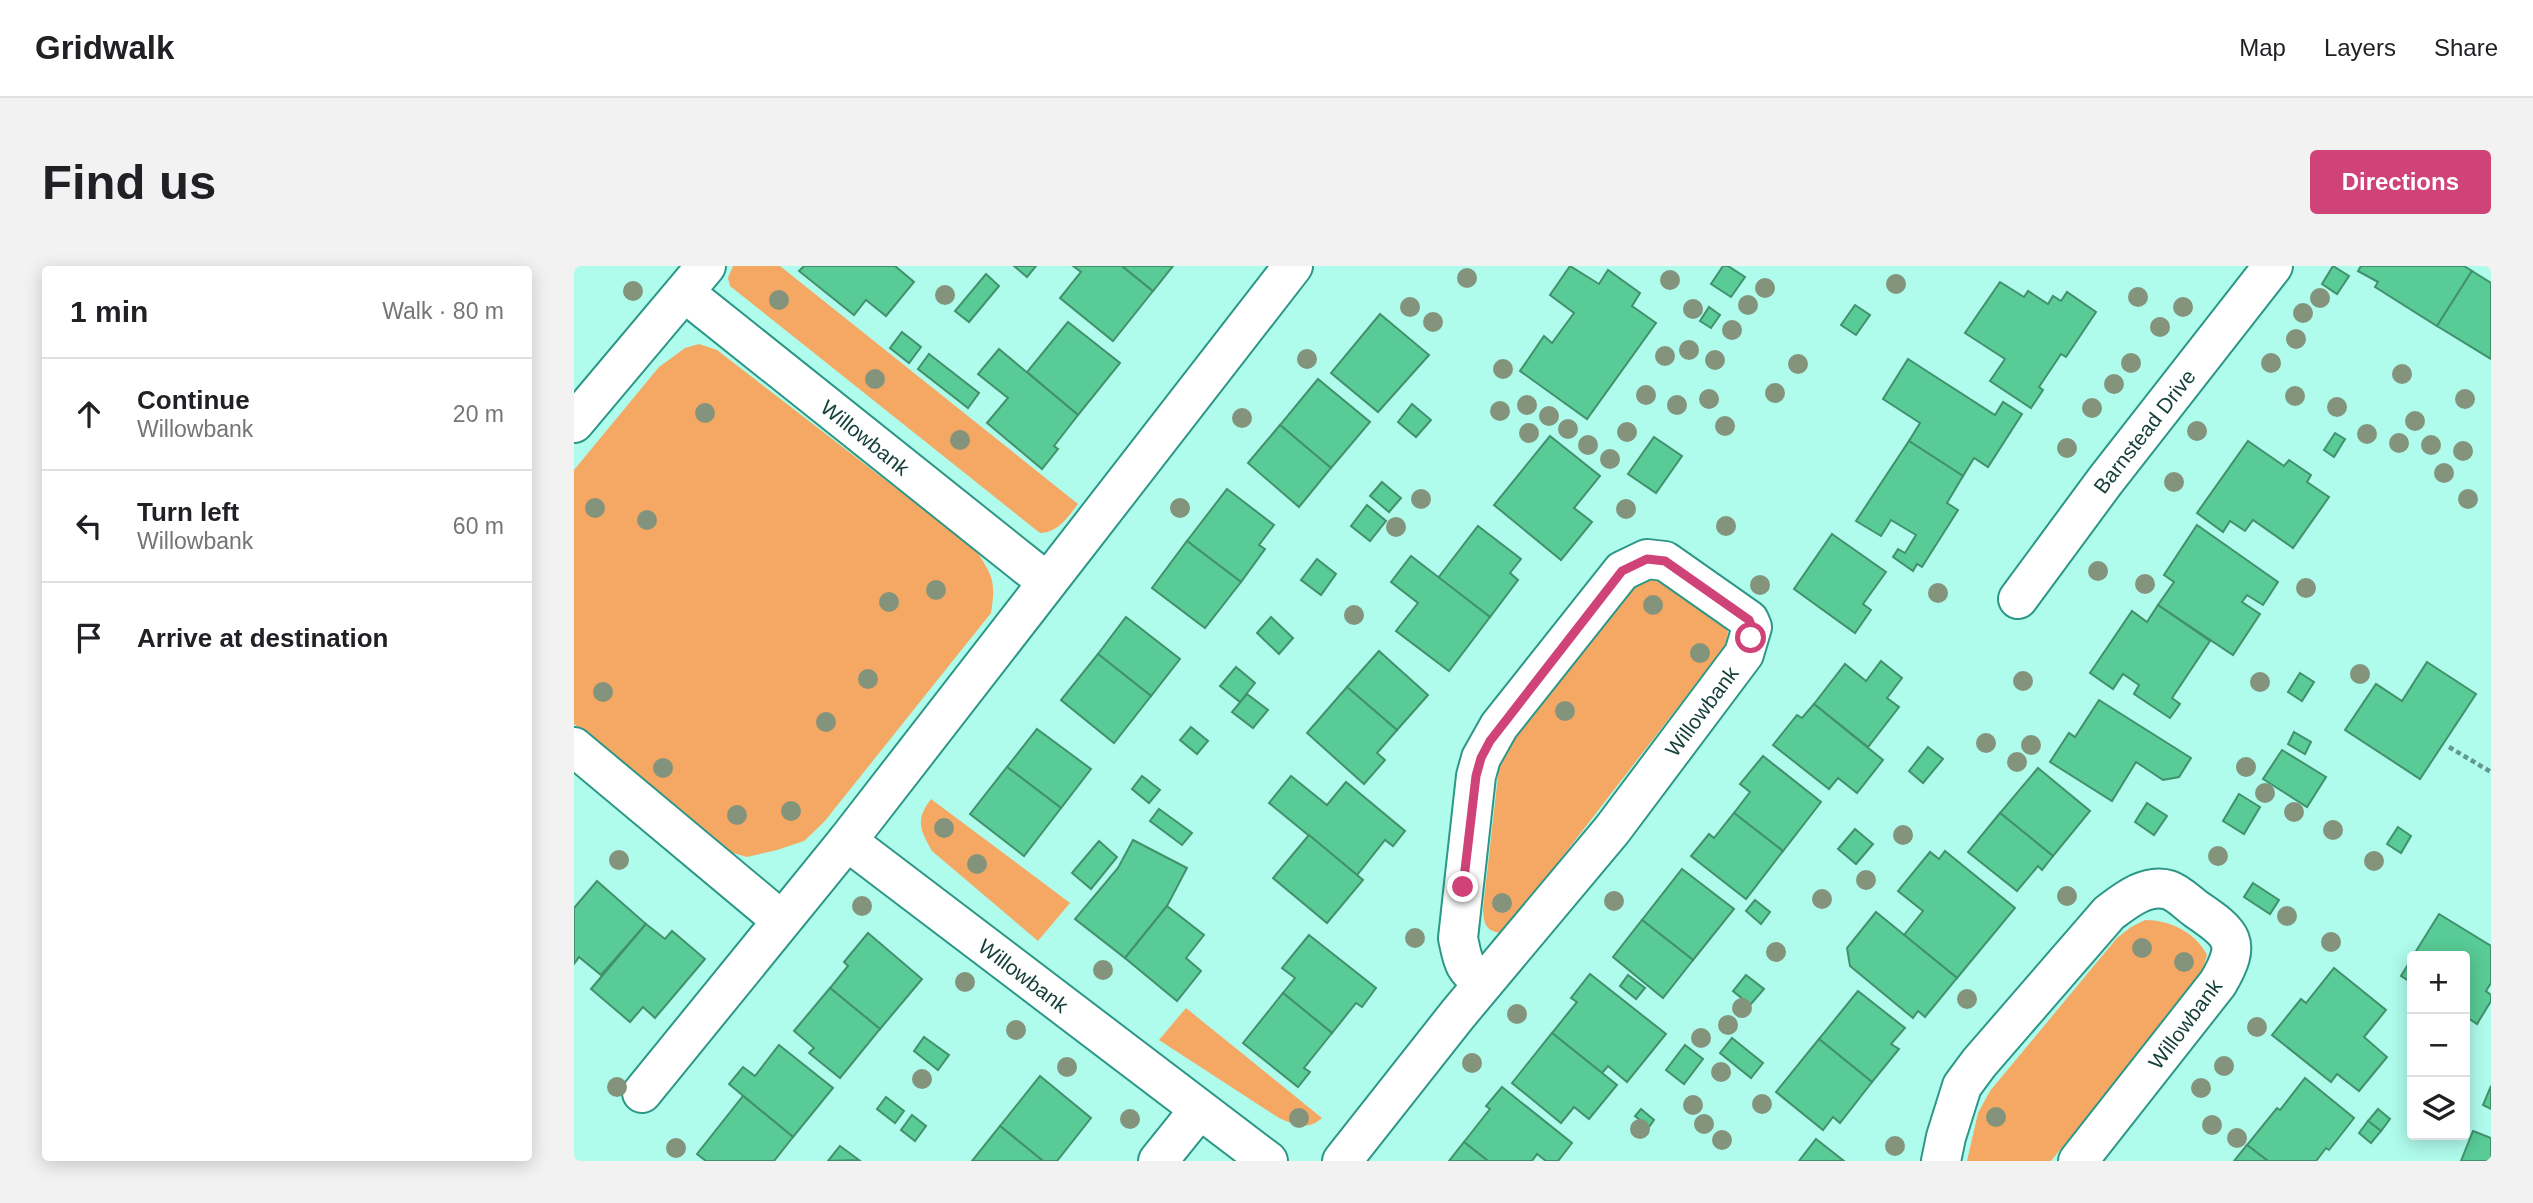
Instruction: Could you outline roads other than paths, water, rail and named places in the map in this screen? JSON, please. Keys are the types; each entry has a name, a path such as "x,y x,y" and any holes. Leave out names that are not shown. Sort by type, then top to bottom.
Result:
{"street":[{"path":"642,1093 847,841 1293,266"},
{"name":"Barnstead Drive","path":"2018,599 2105,481 2273,266"},
{"name":"Willowbank","path":"574,423 695,279 1046,582"},
{"name":"Willowbank","path":"1342,1161 1483,983 1612,831 1744,654 1751,638 1752,627 1749,620 1665,561 1647,559 1622,571 1499,726 1481,758 1476,776 1458,938 1463,962 1468,971 1483,983"},
{"path":"574,747 781,920"},
{"name":"Willowbank","path":"847,841 1268,1161"},
{"name":"Willowbank","path":"1941,1161 1962,1086 1979,1063 2109,913 2132,896 2149,890 2169,890 2221,925 2232,942 2231,962 2218,983 2078,1161"},
{"path":"1158,1161 1199,1110"}]}
